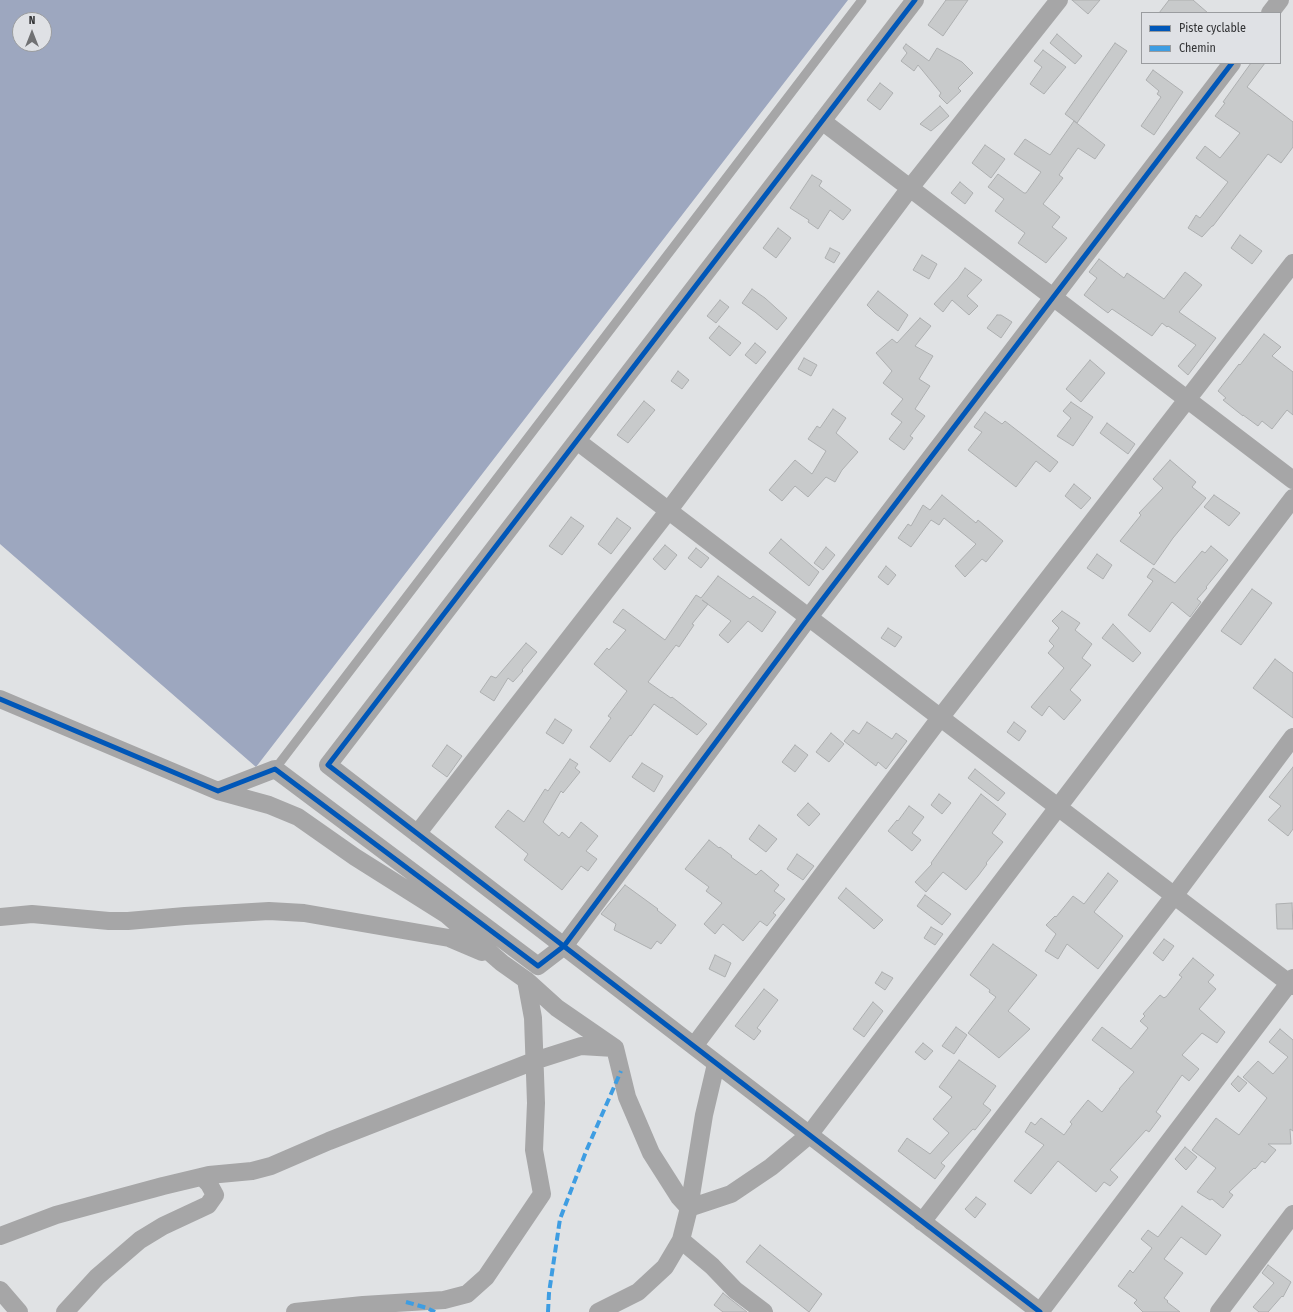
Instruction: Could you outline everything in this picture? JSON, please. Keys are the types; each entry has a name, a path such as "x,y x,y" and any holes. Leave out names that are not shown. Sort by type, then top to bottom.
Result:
{"street":[{"path":"577,440 1174,896 1292,983 1040,1312 328,765 577,440 915,0"},
{"path":"417,834 669,510 910,188 1059,0"},
{"path":"1271,12 1280,0"},
{"path":"218,790 275,769 538,966 564,946 809,617 1231,64"},
{"path":"822,121 1293,480"},
{"path":"694,1046 940,718 1293,263"},
{"path":"689,1208 732,1194 771,1167 809,1135 1293,498"},
{"path":"0,698 218,790 268,805 298,817 354,857 447,915 502,963 526,980 557,1008 615,1048 627,1097 651,1153 679,1197 689,1208"},
{"path":"922,1222 1174,896 1293,737"},
{"path":"0,916 32,914 109,921 128,921 269,911 304,913 449,938 478,950 502,963"},
{"path":"295,1312 444,1300 466,1294 486,1277 542,1194 534,1150 536,1103 533,1018 526,980"},
{"path":"0,1236 56,1215 163,1186 209,1175 252,1172 271,1166 329,1141 534,1061 581,1046 615,1048"},
{"path":"598,1312 638,1292 664,1267 681,1240 689,1208 704,1115 716,1064"},
{"path":"65,1312 97,1277 140,1240 163,1226 208,1205 215,1195 209,1184 202,1177"},
{"path":"1219,1312 1293,1214"},
{"path":"681,1240 712,1266 735,1290 764,1312"},
{"path":"0,1290 19,1312"}],"lane":[{"path":"275,769 862,0"}],"water":[{"path":"0,0 848,0 256,767 0,544"}],"building":[{"path":"946,0 968,0 943,36 928,25"},
{"path":"1072,0 1100,0 1088,14"},
{"path":"1169,0 1193,0 1207,12 1160,12"},
{"path":"1057,34 1082,56 1075,64 1050,43"},
{"path":"1115,43 1127,51 1077,123 1065,114"},
{"path":"906,44 929,61 937,48 962,62 973,73 958,88 961,91 947,104 939,96 941,93 918,65 914,71 901,61 907,53 903,48"},
{"path":"1043,50 1066,67 1044,94 1030,84 1042,67 1034,61"},
{"path":"1250,64 1264,64 1247,87 1293,122 1293,147 1281,163 1268,154 1213,226 1202,237 1188,228 1196,215 1200,218 1228,182 1196,158 1205,146 1220,158 1240,133 1215,116 1225,103 1223,102"},
{"path":"1153,70 1183,92 1154,135 1141,126 1161,97 1157,94 1159,91 1146,80"},
{"path":"880,83 893,93 880,110 867,100"},
{"path":"940,106 949,116 931,131 920,124"},
{"path":"1074,121 1105,145 1095,159 1078,148 1059,175 1063,178 1043,204 1060,217 1052,227 1067,238 1046,263 1018,243 1025,233 995,211 1004,199 988,187 998,174 1026,193 1041,172 1014,154 1025,139 1050,155"},
{"path":"985,145 1005,159 991,178 972,163"},
{"path":"812,175 822,181 819,186 851,210 843,220 830,210 818,229 808,222 809,220 790,208"},
{"path":"960,182 973,193 965,204 951,193"},
{"path":"778,228 791,238 776,258 763,248"},
{"path":"1240,235 1262,251 1252,264 1231,248"},
{"path":"830,248 840,253 834,263 825,258"},
{"path":"922,255 937,264 929,279 913,270"},
{"path":"1099,259 1124,278 1127,273 1164,299 1185,272 1202,285 1179,312 1216,338 1188,375 1178,366 1196,345 1162,323 1152,336 1112,309 1108,313 1084,295 1097,278 1089,272"},
{"path":"965,268 982,280 967,296 978,306 969,315 952,300 943,312 934,304 958,278"},
{"path":"752,289 765,298 787,318 777,330 742,303"},
{"path":"878,291 908,315 898,331 867,305"},
{"path":"720,300 729,307 716,323 707,316"},
{"path":"997,315 1001,315 1012,322 1001,338 987,328"},
{"path":"920,318 931,326 915,346 933,356 919,379 930,386 915,409 925,416 910,436 913,438 904,450 889,439 902,422 891,414 903,399 883,383 892,371 876,353 892,339 897,343"},
{"path":"719,326 741,343 730,356 709,338"},
{"path":"1264,334 1281,347 1272,356 1293,372 1293,415 1287,410 1272,429 1262,421 1258,426 1243,416 1223,400 1226,398 1218,391"},
{"path":"755,343 766,352 756,364 745,355"},
{"path":"804,358 817,365 811,376 798,369"},
{"path":"1090,360 1105,373 1081,402 1066,389"},
{"path":"678,371 689,380 682,389 671,381"},
{"path":"644,401 655,410 628,443 617,435"},
{"path":"1071,402 1093,417 1073,446 1057,436 1071,418 1063,411"},
{"path":"833,409 846,418 836,433 858,452 842,470 835,482 826,477 808,497 795,486 782,501 769,490 795,460 812,474 826,451 808,439 817,426 820,428"},
{"path":"985,412 1002,424 1005,421 1058,462 1050,472 1036,461 1016,487 968,450 982,432 974,427"},
{"path":"1107,423 1135,444 1128,454 1100,433"},
{"path":"1170,460 1196,482 1192,487 1206,498 1173,538 1154,565 1120,541 1141,515 1139,513 1163,488 1153,479"},
{"path":"1074,484 1091,498 1081,509 1065,496"},
{"path":"942,495 976,523 978,520 1003,541 986,562 982,559 965,577 955,566 976,544 944,518 939,525 931,520 911,547 898,538 908,524 911,526 923,505 930,510"},
{"path":"1214,495 1240,513 1229,526 1204,507"},
{"path":"571,517 584,526 562,555 549,546"},
{"path":"617,518 631,528 611,554 598,544"},
{"path":"781,539 819,572 809,586 769,553"},
{"path":"665,545 677,555 665,570 653,559"},
{"path":"1211,546 1228,560 1197,599 1201,602 1190,617 1172,602 1150,632 1128,615 1153,581 1147,577 1153,568 1175,583 1202,551 1205,553"},
{"path":"826,547 835,555 823,570 814,563"},
{"path":"696,548 709,558 701,568 688,558"},
{"path":"1097,554 1112,565 1103,579 1087,568"},
{"path":"886,566 896,575 888,585 878,577"},
{"path":"718,576 750,599 753,596 776,612 762,632 748,621 728,643 719,635 731,621 708,604 692,624 694,625 679,647 676,645 648,682 671,698 672,697 707,724 697,735 654,704 610,762 590,747 611,718 608,716 627,691 594,664 607,648 609,650 626,630 613,622 623,609 665,640 696,595 701,598"},
{"path":"1252,589 1272,603 1241,645 1221,631"},
{"path":"1062,611 1080,623 1075,630 1092,644 1082,658 1091,665 1070,690 1081,700 1064,720 1049,706 1042,716 1031,707 1064,668 1048,653 1054,646 1049,641 1059,628 1052,621"},
{"path":"1113,624 1141,653 1133,662 1102,638"},
{"path":"888,628 902,637 895,647 881,638"},
{"path":"526,643 537,652 513,682 508,678 494,701 480,692 491,676 496,678"},
{"path":"1275,659 1293,673 1293,718 1253,688"},
{"path":"555,719 572,730 563,744 546,733"},
{"path":"867,722 892,739 896,733 907,741 886,769 878,762 876,766 844,741 853,730 859,734"},
{"path":"1014,722 1026,731 1019,741 1007,732"},
{"path":"831,733 844,744 829,762 816,752"},
{"path":"447,745 462,756 447,777 432,766"},
{"path":"795,745 808,755 795,772 782,762"},
{"path":"570,759 578,764 575,768 580,772 563,793 561,791 543,822 559,836 562,832 569,838 581,822 598,836 586,851 597,859 588,871 581,866 562,890 524,860 528,854 495,827 508,810 524,822 545,789 548,791"},
{"path":"642,763 663,776 654,792 632,777"},
{"path":"1293,767 1293,829 1288,836 1268,820 1281,806 1269,797"},
{"path":"975,769 1005,793 998,801 968,778"},
{"path":"939,794 951,803 942,814 931,805"},
{"path":"981,794 1006,814 992,833 1003,842 966,890 943,872 926,892 915,882 932,864 931,863"},
{"path":"808,803 820,814 809,826 797,815"},
{"path":"909,806 924,817 912,833 921,840 912,851 888,831 897,820 898,821"},
{"path":"759,825 777,839 766,852 749,839"},
{"path":"709,840 756,875 761,870 779,885 774,891 785,899 773,913 776,915 767,926 760,921 743,941 723,924 715,934 704,924 722,903 706,891 709,887 685,869"},
{"path":"797,854 814,866 803,880 787,869"},
{"path":"1108,873 1118,881 1094,912 1123,936 1098,969 1067,944 1058,959 1045,951 1056,934 1046,925 1055,916 1056,917 1073,896 1084,904"},
{"path":"625,885 658,909 657,910 676,925 661,944 657,941 651,949 614,930 616,924 601,914"},
{"path":"846,888 883,920 874,929 838,898"},
{"path":"925,895 951,914 942,925 917,906"},
{"path":"1292,903 1293,929 1277,929 1276,904"},
{"path":"931,927 943,934 935,945 924,938"},
{"path":"1164,939 1174,946 1163,961 1153,953"},
{"path":"993,944 1037,975 1008,1011 1030,1029 999,1058 968,1033 996,997 989,992 990,990 970,975"},
{"path":"715,955 731,963 725,977 709,969"},
{"path":"1193,958 1214,975 1208,982 1216,989 1199,1009 1225,1032 1217,1043 1202,1033 1182,1055 1199,1069 1189,1081 1182,1075 1156,1112 1161,1116 1149,1132 1146,1130 1110,1170 1118,1177 1110,1186 1104,1182 1096,1192 1058,1161 1031,1194 1014,1181 1044,1145 1025,1132 1031,1122 1035,1125 1041,1118 1064,1135 1072,1124 1070,1122 1088,1100 1102,1112 1134,1072 1092,1040 1102,1027 1131,1049 1148,1028 1140,1021 1145,1016 1143,1014 1160,995 1164,998 1166,997 1182,977 1179,975"},
{"path":"882,972 893,978 885,990 875,983"},
{"path":"764,989 778,1000 757,1028 761,1031 754,1040 735,1026"},
{"path":"873,1002 883,1011 864,1037 853,1029"},
{"path":"956,1027 967,1035 954,1054 942,1046"},
{"path":"1280,1029 1293,1040 1293,1131 1290,1129 1291,1144 1268,1144 1276,1150 1265,1163 1262,1161 1229,1192 1233,1195 1223,1208 1212,1199 1210,1200 1197,1192 1216,1168 1192,1150 1216,1118 1239,1135 1267,1098 1243,1077 1258,1061 1273,1074 1288,1057 1269,1042"},
{"path":"923,1043 933,1051 925,1060 915,1052"},
{"path":"959,1060 996,1086 983,1104 991,1110 975,1130 973,1129 941,1163 945,1166 935,1179 898,1151 907,1138 930,1154 949,1133 933,1119 952,1097 939,1087"},
{"path":"1238,1076 1247,1083 1239,1092 1231,1084"},
{"path":"1185,1147 1197,1157 1186,1170 1175,1159"},
{"path":"976,1197 986,1204 975,1218 965,1209"},
{"path":"1182,1206 1221,1235 1206,1255 1181,1237 1164,1259 1183,1273 1164,1298 1180,1312 1143,1312 1134,1303 1137,1300 1118,1286 1130,1270 1133,1273 1152,1248 1141,1239 1148,1230 1158,1237"},
{"path":"760,1245 822,1294 809,1312 746,1262"},
{"path":"1268,1265 1291,1282 1283,1297 1282,1296 1268,1312 1259,1312 1253,1307 1274,1283 1262,1273"},
{"path":"723,1293 747,1312 723,1312 714,1305"}],"marked path":[{"path":"548,1312 549,1293 560,1219 587,1149 621,1071"},
{"path":"406,1302 435,1312"}],"cycle path":[{"path":"915,0 328,765 1040,1312"},
{"path":"0,699 218,791 275,769 538,966 564,946 809,617 1231,64"}]}
